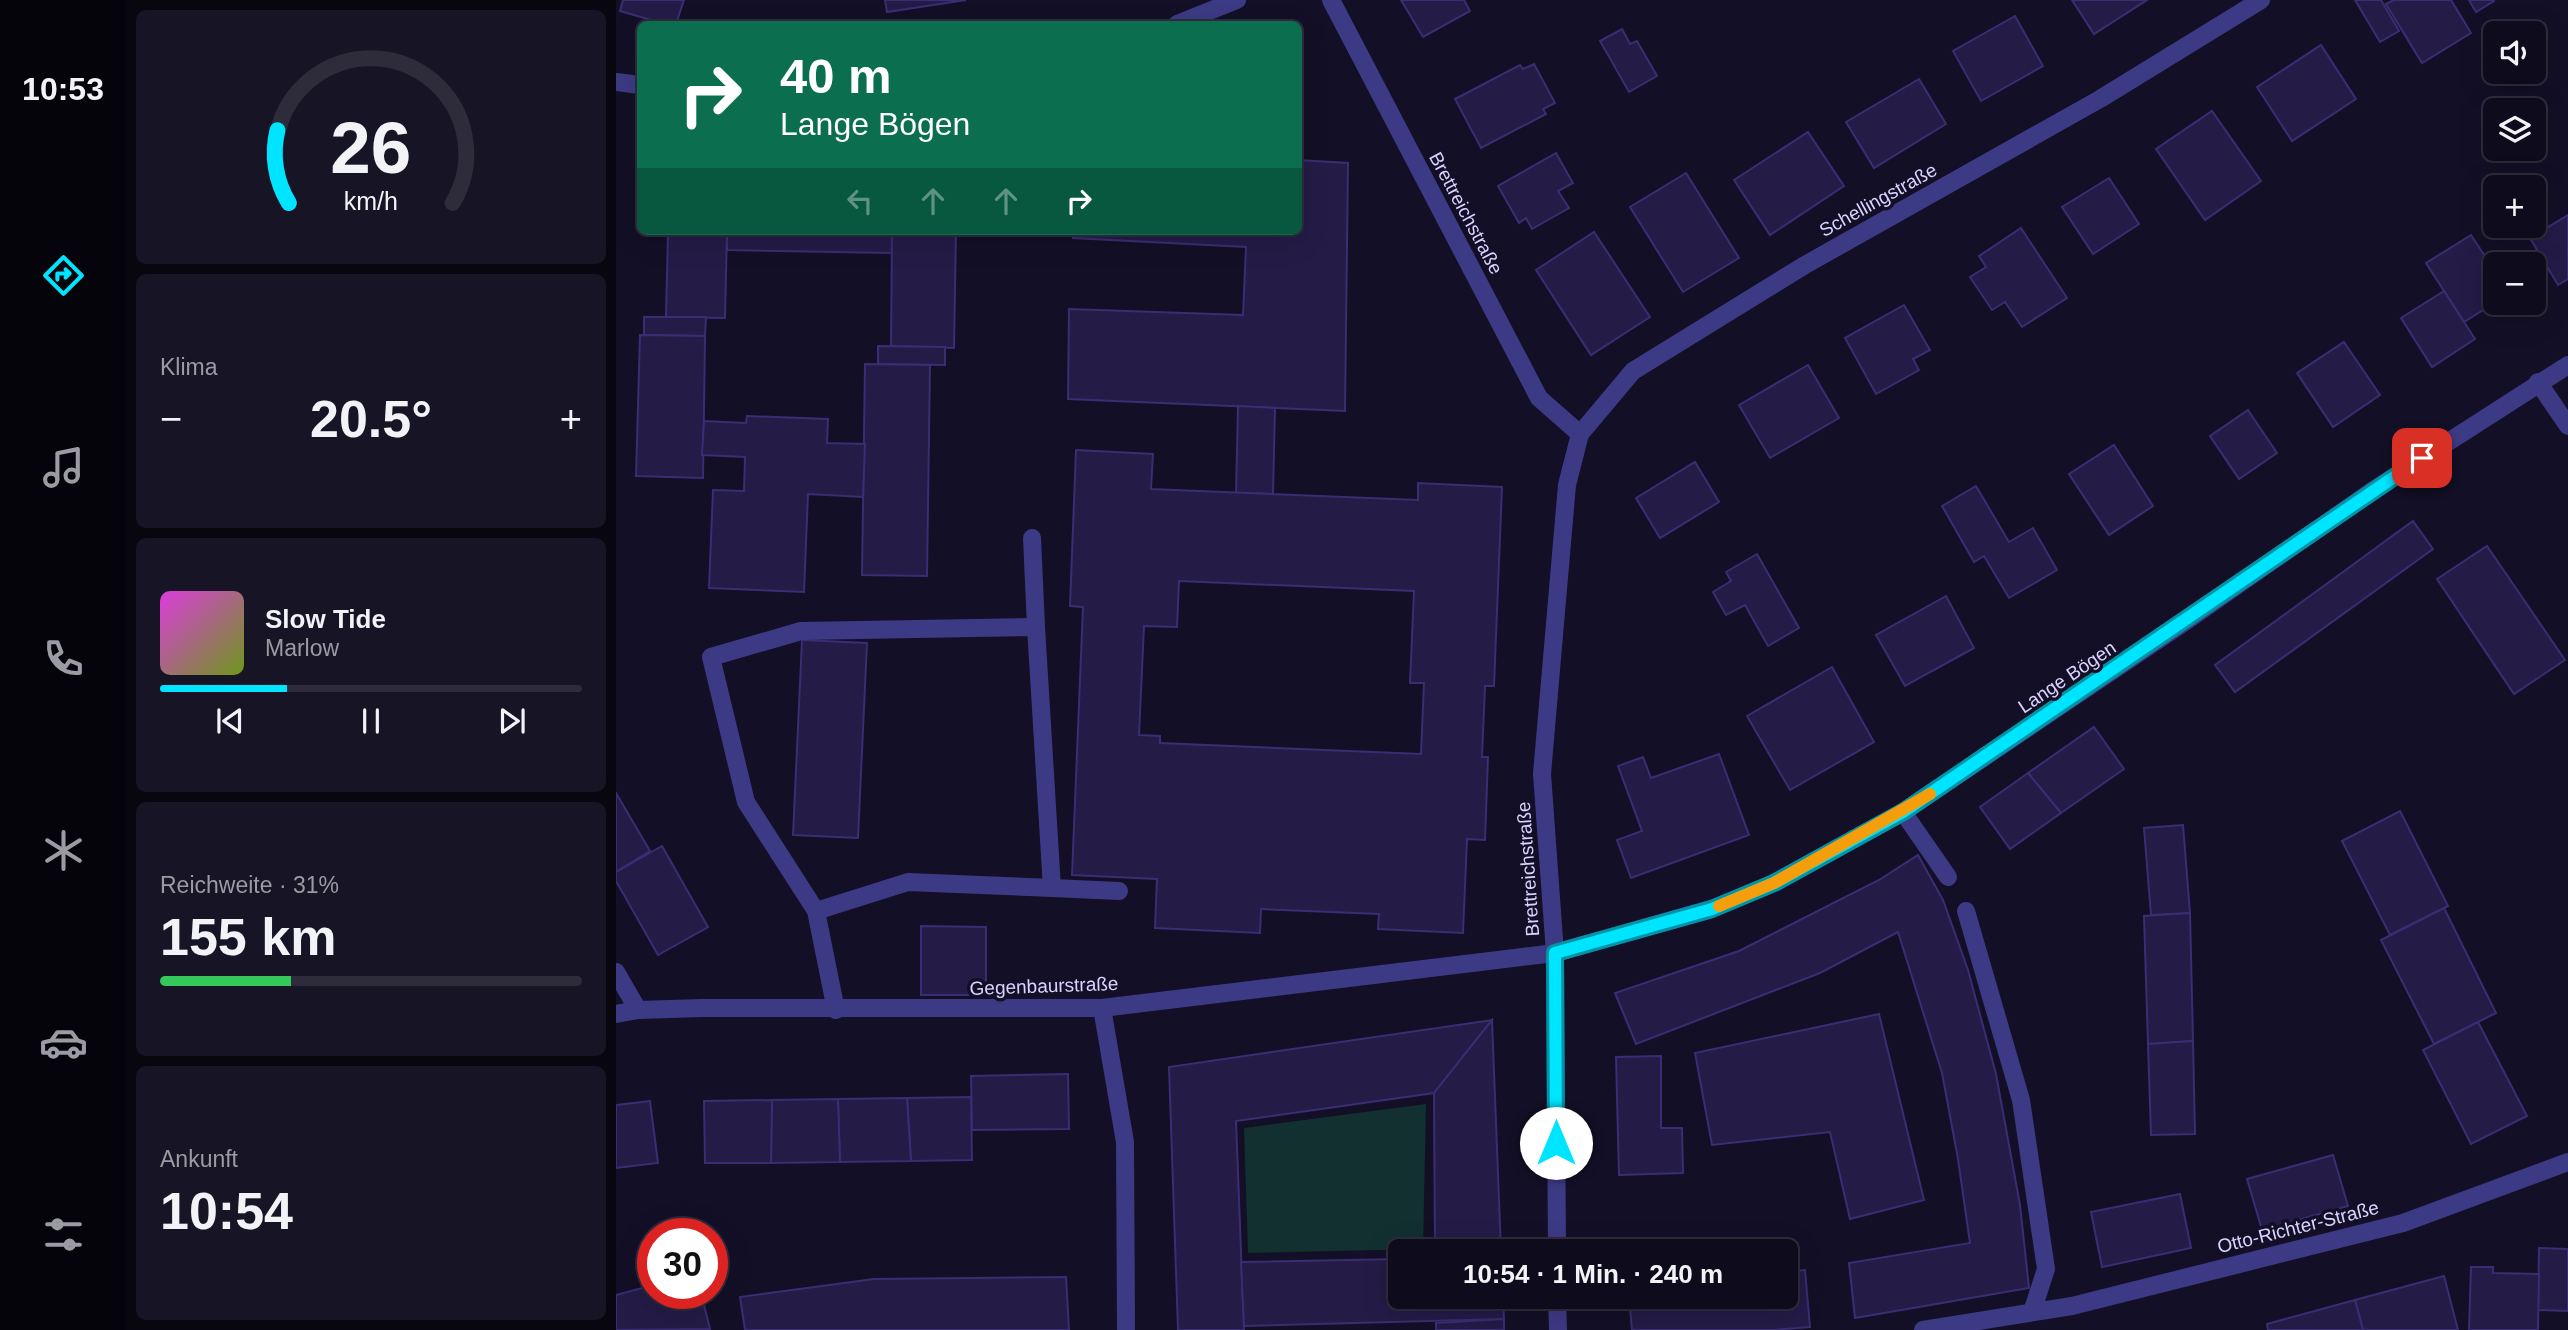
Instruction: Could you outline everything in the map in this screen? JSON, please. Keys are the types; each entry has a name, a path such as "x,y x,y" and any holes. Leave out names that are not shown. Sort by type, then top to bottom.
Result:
{"street":[{"path":"1184,21 1237,0"},
{"name":"Brettreichstraße","path":"1331,0 1539,398 1580,434"},
{"name":"Schellingstraße","path":"1567,485 1580,434 1633,371 1805,265 2100,99 2261,0"},
{"path":"616,82 637,85"},
{"name":"Lange Bögen","path":"1555,953 1712,909 1774,883 1903,812 2189,620 2375,489 2568,365"},
{"path":"2538,382 2568,426"},
{"name":"Brettreichstraße","path":"1557,1239 1555,953 1542,774 1567,485"},
{"path":"1032,538 1052,888"},
{"path":"835,1010 816,911 746,802 711,657 801,631 1035,627"},
{"path":"1903,812 1948,877"},
{"path":"816,911 908,882 1119,891"},
{"path":"1965,911 2021,1100 2046,1269 2032,1312"},
{"name":"Gegenbaurstraße","path":"616,1014 638,1010 1102,1008 1555,953"},
{"path":"616,972 638,1010"},
{"path":"1102,1008 1125,1142 1126,1330"},
{"name":"Otto-Richter-Straße","path":"1923,1330 1974,1326 2032,1312 2072,1306 2403,1223 2568,1162"},
{"path":"1558,1309 1558,1330"}],"green space":[{"path":"1426,1104 1423,1239 1388,1239 1388,1250 1248,1253 1244,1128"}],"building":[{"path":"623,0 684,0 677,21 655,21 620,11"},
{"path":"885,0 966,0 887,12"},
{"path":"1401,0 1464,0 1470,11 1423,37"},
{"path":"2072,0 2147,0 2094,34"},
{"path":"2355,0 2381,0 2399,31 2380,42"},
{"path":"2394,0 2451,0 2471,33 2422,63 2386,4"},
{"path":"2469,0 2494,0 2494,1 2476,12"},
{"path":"2015,16 2043,66 1981,101 1953,51"},
{"path":"1622,29 1630,44 1637,41 1657,76 1629,92 1600,41"},
{"path":"2321,45 2356,99 2292,141 2257,87"},
{"path":"1534,64 1555,103 1543,109 1546,114 1481,148 1455,99 1520,65 1523,69"},
{"path":"1919,79 1946,124 1874,168 1846,122"},
{"path":"2212,111 2261,181 2205,220 2156,149"},
{"path":"1808,132 1844,186 1770,235 1734,180"},
{"path":"1556,153 1573,183 1558,191 1569,208 1532,229 1526,218 1519,223 1498,186"},
{"path":"1302,160 1348,163 1345,411 1068,399 1069,309 1243,315 1246,247 1073,238 1073,235 1302,235"},
{"path":"1686,173 1739,258 1683,292 1630,207"},
{"path":"2109,178 2139,224 2093,254 2062,207"},
{"path":"2568,215 2568,279 2558,285 2546,265 2546,252 2538,252 2530,238 2546,238 2546,228"},
{"path":"2021,228 2067,298 2022,327 2005,302 1992,310 1970,277 1986,267 1979,256"},
{"path":"1594,232 1650,317 1591,355 1536,270"},
{"path":"668,235 727,235 725,318 666,317"},
{"path":"727,235 892,235 892,253 727,250"},
{"path":"892,235 956,235 954,348 891,346"},
{"path":"2471,235 2483,253 2483,310 2464,322 2426,263"},
{"path":"2444,291 2475,339 2432,367 2401,318"},
{"path":"1904,305 1930,350 1913,359 1919,370 1876,394 1845,338"},
{"path":"644,317 706,317 705,336 644,335"},
{"path":"640,335 705,336 703,478 636,476"},
{"path":"2344,342 2380,395 2333,427 2297,373"},
{"path":"878,346 945,347 945,365 878,364"},
{"path":"865,364 930,365 927,576 862,575"},
{"path":"1808,365 1839,418 1770,458 1739,405"},
{"path":"1238,406 1275,408 1273,494 1236,493"},
{"path":"2248,410 2277,453 2239,479 2210,436"},
{"path":"747,416 828,419 827,443 865,444 863,497 808,494 804,592 709,588 713,490 744,491 745,457 702,455 704,421 746,423"},
{"path":"2114,445 2153,506 2109,535 2069,474"},
{"path":"1076,450 1153,454 1151,489 1418,500 1418,483 1502,487 1494,686 1485,686 1482,757 1488,757 1485,840 1467,839 1463,933 1378,929 1379,914 1261,909 1260,933 1155,928 1157,879 1072,875 1083,607 1070,606","holes":["1179,581 1414,591 1410,683 1424,683 1421,754 1160,743 1160,736 1139,735 1144,626 1177,627"]},
{"path":"1695,462 1719,502 1660,538 1636,498"},
{"path":"1976,486 2009,542 2033,528 2057,570 2009,598 1984,556 1974,562 1942,506"},
{"path":"2413,521 2433,549 2235,692 2215,665"},
{"path":"2487,546 2565,660 2514,694 2437,579"},
{"path":"1757,554 1799,628 1768,646 1745,605 1726,615 1713,592 1731,581 1726,572"},
{"path":"1946,596 1974,648 1905,686 1876,635"},
{"path":"802,640 867,643 858,838 793,835"},
{"path":"1832,667 1874,742 1790,790 1747,716"},
{"path":"2094,727 2124,769 2061,813 2028,773"},
{"path":"1719,754 1749,835 1631,878 1617,840 1642,831 1618,766 1643,757 1651,778"},
{"path":"2028,773 2061,813 2010,849 1980,807"},
{"path":"616,793 650,851 616,872"},
{"path":"2400,811 2448,906 2390,935 2342,841"},
{"path":"2183,825 2190,913 2151,915 2144,828"},
{"path":"662,846 708,927 658,955 616,881 616,872"},
{"path":"1918,855 1943,900 1968,970 1996,1074 2020,1205 2029,1288 1855,1318 1849,1263 1970,1243 1942,1073 1898,932 1820,973 1636,1044 1615,993 1739,951 1879,880"},
{"path":"2444,908 2496,1013 2434,1044 2381,940"},
{"path":"2190,913 2193,1041 2148,1044 2144,916"},
{"path":"921,926 986,927 986,995 921,995"},
{"path":"1879,1014 1924,1200 1850,1219 1830,1132 1712,1145 1695,1053"},
{"path":"1492,1020 1434,1093 1236,1121 1244,1330 1178,1330 1169,1067"},
{"path":"1492,1020 1501,1239 1435,1239 1434,1093"},
{"path":"2478,1022 2527,1116 2471,1144 2423,1050"},
{"path":"2193,1041 2195,1134 2151,1135 2148,1044"},
{"path":"1661,1056 1661,1128 1682,1128 1683,1173 1619,1175 1616,1057"},
{"path":"1068,1074 1069,1129 972,1130 971,1076"},
{"path":"971,1097 972,1160 911,1161 907,1098"},
{"path":"907,1098 911,1161 840,1162 838,1099"},
{"path":"838,1099 840,1162 771,1163 772,1100"},
{"path":"772,1100 771,1163 705,1163 704,1101"},
{"path":"650,1101 658,1163 616,1168 616,1105"},
{"path":"2333,1155 2348,1206 2262,1230 2247,1179"},
{"path":"2180,1194 2191,1248 2102,1267 2091,1212"},
{"path":"2539,1248 2568,1249 2568,1311 2538,1310"},
{"path":"1388,1259 1388,1309 1504,1309 1504,1319 1244,1326 1241,1262"},
{"path":"2471,1267 2493,1267 2493,1273 2539,1274 2538,1330 2469,1330"},
{"path":"1805,1270 1810,1327 1773,1330 1632,1330 1630,1309 1798,1309 1798,1271"},
{"path":"2444,1276 2458,1330 2363,1330 2355,1300"},
{"path":"1066,1277 1069,1330 745,1330 740,1297 874,1279"},
{"path":"637,1289 637,1309 705,1309 710,1329 616,1330 616,1295"},
{"path":"2355,1300 2363,1330 2268,1330 2267,1324"},
{"path":"1504,1319 1504,1330 1436,1330 1436,1323"}],"slow traffic":[{"path":"1719,906 1774,883 1903,812 1930,794"}],"route":[{"path":"1556,1143 1555,953 1712,909 1774,883 1903,812 2189,620 2422,458"}]}
